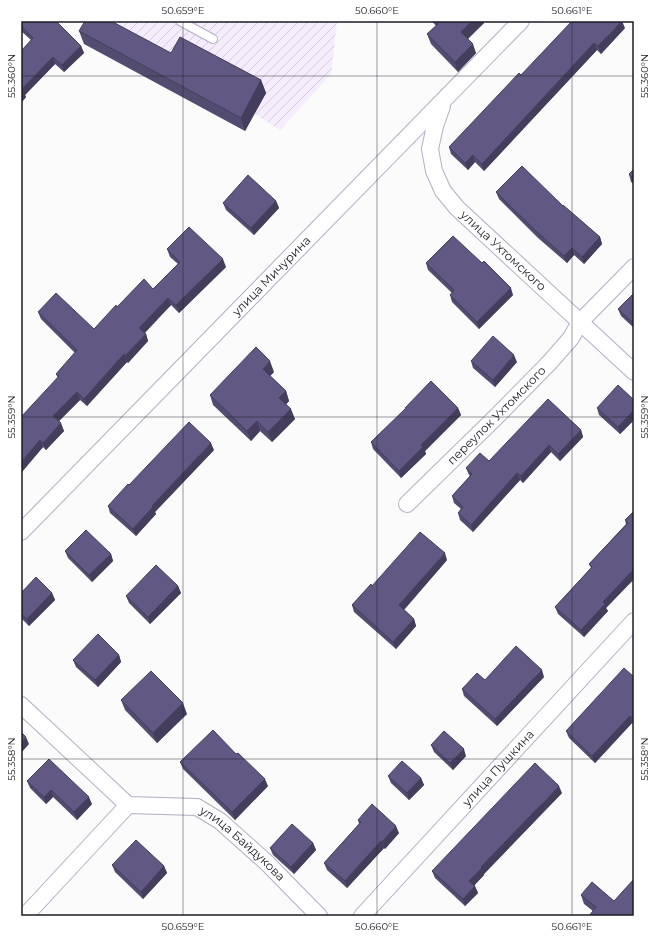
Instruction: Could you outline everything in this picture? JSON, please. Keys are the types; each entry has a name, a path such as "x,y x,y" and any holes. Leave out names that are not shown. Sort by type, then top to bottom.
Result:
{"street":[{"name":"улица Мичурина","path":"21,532 521,21"},
{"name":"улица Ухтомского","path":"444,101 435,126 430,149 434,171 443,191 457,208 634,372"},
{"name":"переулок Ухтомского","path":"406,504 497,416 550,362 571,338 580,322 634,267"},
{"name":"улица Пушкина","path":"362,916 634,621"},
{"path":"21,705 128,804 24,916"},
{"name":"улица Байдукова","path":"128,804 197,807 220,821 266,862 319,916"}],"lane":[{"path":"180,21 213,39"}],"shaded area":[{"path":"109,21 337,21 331,74 280,130"}],"building":[{"path":"21,21 56,21 81,46 62,65 53,57 22,89 24,90 21,93 21,51 33,38 21,26"},
{"path":"85,21 111,21 171,53 180,37 261,80 241,118 79,31"},
{"path":"437,21 472,21 461,32 473,44 455,62 427,34 439,23"},
{"path":"572,21 622,21 598,46 594,43 482,164 473,155 465,163 449,147 519,73 521,75"},
{"path":"522,166 563,206 600,237 582,257 572,248 564,256 496,192"},
{"path":"634,169 634,180 629,174"},
{"path":"248,175 276,201 251,228 223,203"},
{"path":"189,227 223,259 176,305 168,298 139,328 146,334 125,356 124,354 84,399 77,392 53,416 61,423 43,443 40,440 21,462 21,417 59,376 56,374 77,350 38,312 56,293 94,329 116,305 117,307 144,279 153,289 180,262 167,249"},
{"path":"453,236 482,263 484,261 511,288 477,322 450,295 454,290 426,263"},
{"path":"634,293 634,324 618,309"},
{"path":"493,336 514,355 493,380 471,361"},
{"path":"256,347 270,361 263,369 286,391 279,398 291,409 268,432 257,421 247,431 210,395"},
{"path":"431,381 458,408 421,445 423,447 399,471 371,442"},
{"path":"618,385 634,400 634,410 618,427 597,408"},
{"path":"548,399 581,430 558,454 549,445 521,476 517,473 471,525 458,513 463,507 452,496 472,474 466,468 480,453 489,461"},
{"path":"189,422 211,443 152,506 153,507 133,529 108,506"},
{"path":"634,511 634,569 603,602 605,604 581,630 555,607 592,567 589,564 628,523 625,520"},
{"path":"86,530 111,554 89,575 65,551"},
{"path":"420,532 445,553 399,605 414,619 393,642 352,605 371,584 372,586"},
{"path":"156,565 178,586 148,617 126,596"},
{"path":"36,577 52,593 27,619 21,614 21,593"},
{"path":"98,634 119,655 95,680 73,660"},
{"path":"516,646 542,670 495,719 462,689 477,673 485,680"},
{"path":"624,668 634,677 634,720 630,716 592,756 566,731"},
{"path":"151,671 183,703 153,733 121,700"},
{"path":"213,730 236,754 238,753 265,779 232,812 180,762"},
{"path":"444,731 464,749 450,763 431,745"},
{"path":"21,732 26,737 21,743"},
{"path":"49,759 89,797 74,812 51,790 44,797 27,781"},
{"path":"402,761 421,778 407,793 388,776"},
{"path":"535,763 559,786 469,881 475,886 463,899 432,871"},
{"path":"372,804 396,826 345,881 324,863 361,822 358,820"},
{"path":"292,824 313,843 291,867 270,848"},
{"path":"136,840 164,866 141,892 112,865"},
{"path":"634,879 634,916 589,916 596,907 581,895 592,882 614,901"}]}
